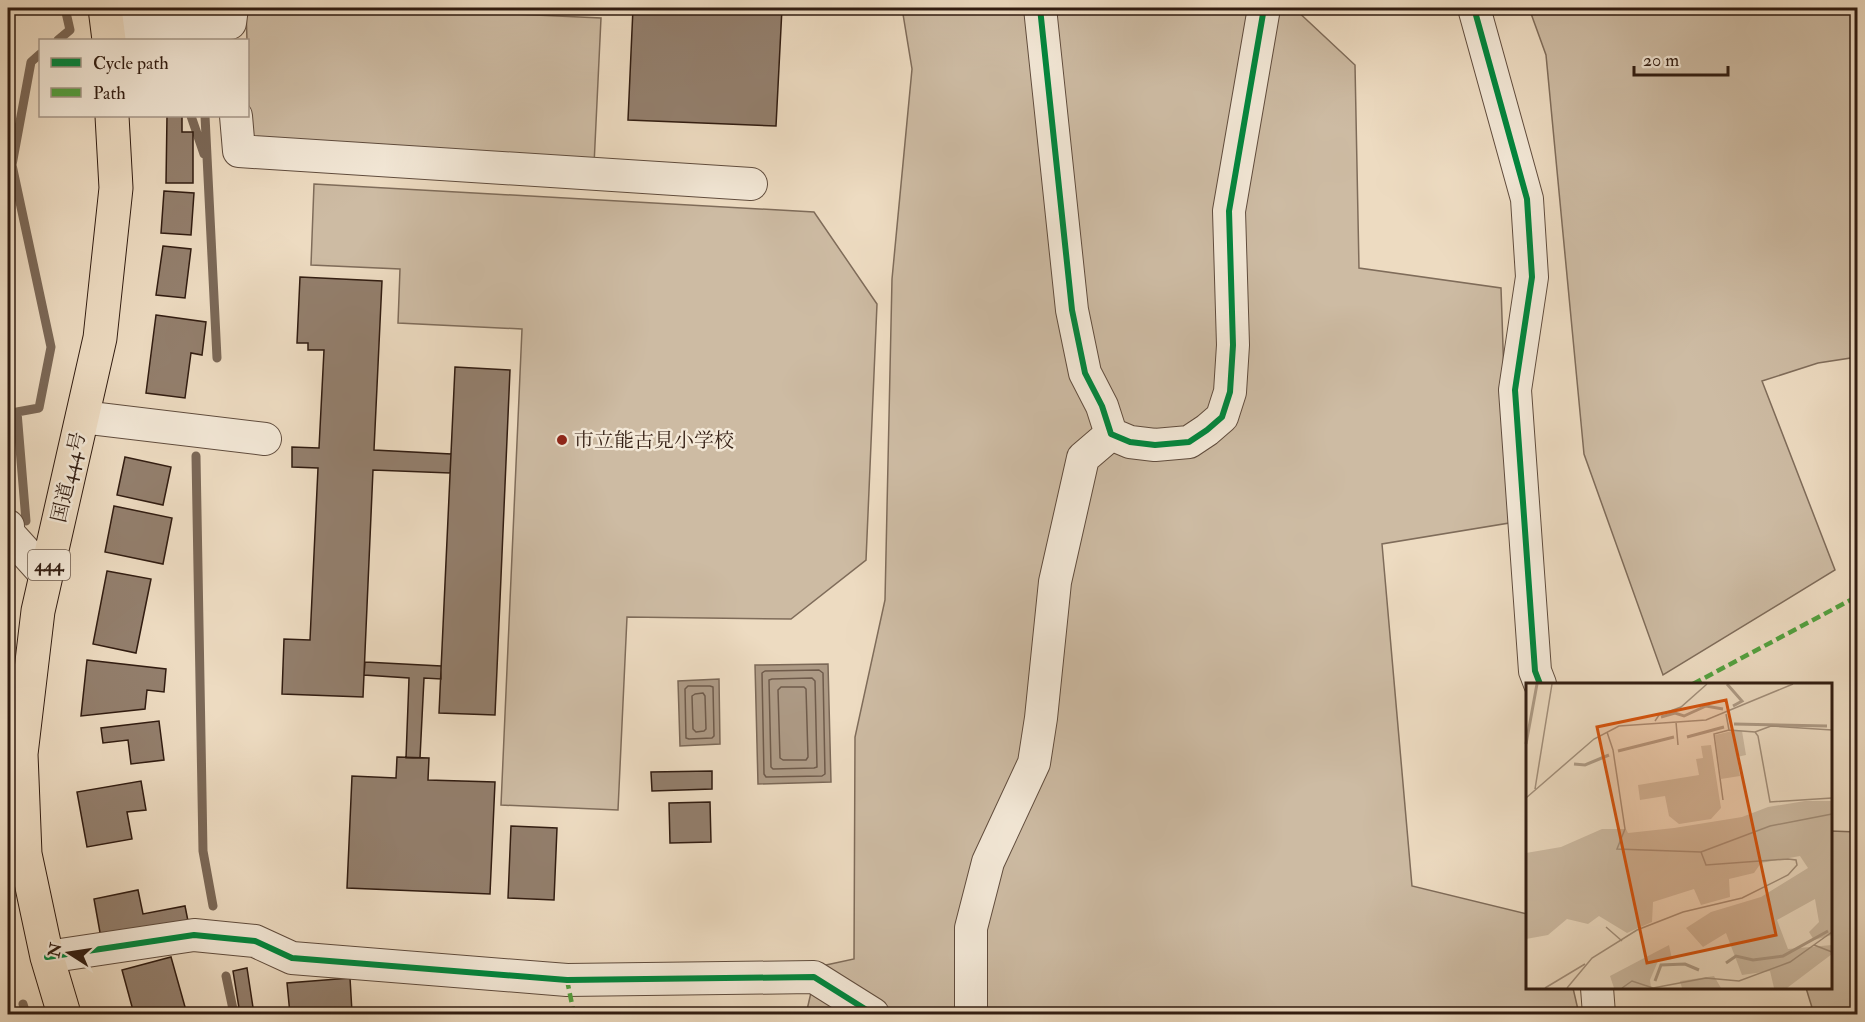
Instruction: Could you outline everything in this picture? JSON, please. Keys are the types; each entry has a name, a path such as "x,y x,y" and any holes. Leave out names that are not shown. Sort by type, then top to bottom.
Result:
{"highway":[{"name":"国道444号","path":"64,1014 47,957 25,854 21,754 38,611 100,338 116,188 112,117"}],"street":[{"path":"1040,8 1072,310 1085,373 1102,406 1111,434 1130,442 1155,446 1189,442 1207,430 1222,417 1230,392 1233,345 1229,211 1264,8"},
{"path":"1474,8 1527,199 1532,277 1515,390 1535,671 1540,683"},
{"path":"107,24 231,24"},
{"path":"236,117 239,151 751,184"},
{"path":"82,417 265,439"},
{"path":"971,1014 971,928 988,862 1034,763 1055,582 1083,459 1111,434"},
{"path":"8,526 8,533 46,575"},
{"path":"47,957 194,935 255,941 292,958 567,980 814,977 873,1014"},
{"path":"1597,989 1599,1014"}],"shaded area":[{"path":"246,8 448,8 449,11 601,18 594,165 250,141 249,39 247,39"},
{"path":"902,8 1294,8 1355,65 1359,268 1501,288 1509,523 1382,544 1412,886 1526,914 1526,989 1573,989 1579,1014 806,1014 817,967 854,959 855,737 885,600 892,279 912,69"},
{"path":"1529,8 1857,8 1857,357 1818,363 1762,381 1835,570 1663,675 1584,454 1546,55"},
{"path":"314,184 814,212 877,304 866,560 791,619 627,617 618,810 501,805 522,329 398,323 400,269 311,265"},
{"path":"1832,831 1857,832 1857,1014 1814,1014 1806,989 1832,989"}],"water":[{"path":"828,664 831,782 758,784 755,665"},
{"path":"719,679 720,744 680,746 678,681"}],"building":[{"path":"633,8 782,8 776,126 628,120"},
{"path":"167,117 182,117 182,132 193,132 193,183 166,183"},
{"path":"164,191 194,193 191,235 161,233"},
{"path":"163,246 191,249 185,298 156,295"},
{"path":"300,277 382,281 374,450 451,454 450,473 373,470 363,697 282,694 284,639 310,640 318,468 292,467 292,447 319,448 324,350 308,350 308,343 297,343"},
{"path":"156,315 206,322 202,355 191,353 185,398 146,393"},
{"path":"455,367 510,370 495,715 439,713"},
{"path":"125,457 171,467 163,505 117,495"},
{"path":"114,506 172,518 163,564 105,552"},
{"path":"107,571 151,579 136,653 93,644"},
{"path":"87,660 166,669 164,692 147,690 145,709 81,716"},
{"path":"365,662 441,666 441,679 424,678 420,758 406,758 409,678 364,675"},
{"path":"159,721 164,760 131,764 128,740 103,743 101,728"},
{"path":"397,757 429,758 428,780 495,782 490,894 347,888 352,776 396,778"},
{"path":"712,771 712,789 652,791 651,772"},
{"path":"141,781 146,810 127,812 132,839 87,847 77,792"},
{"path":"710,802 711,842 670,843 669,803"},
{"path":"511,826 557,828 554,900 508,898"},
{"path":"138,890 143,914 185,906 188,921 101,938 94,899"},
{"path":"171,957 187,1014 134,1014 122,970"},
{"path":"247,968 254,1014 240,1014 233,971"},
{"path":"350,978 352,1012 290,1014 287,983"}],"waterway":[{"path":"59,39 70,30 65,8"},
{"path":"26,521 17,412 39,408 51,347 12,165 31,62 39,55"},
{"path":"191,117 204,154"},
{"path":"205,117 217,358"},
{"path":"196,456 203,851 213,906"},
{"path":"226,976 234,1014"},
{"path":"23,1004 26,1014"}],"marked path":[{"path":"1695,683 1858,596"},
{"path":"567,980 574,1014"}],"cycle path":[{"path":"1040,8 1072,310 1085,373 1102,406 1111,434 1130,442 1155,445 1189,442 1207,430 1222,417 1230,392 1233,345 1229,211 1264,8"},
{"path":"1474,8 1527,199 1532,277 1515,390 1535,671 1540,683"},
{"path":"47,957 194,935 255,941 292,958 567,980 814,977 873,1014"}],"place":[{"name":"市立能古見小学校","path":"562,440"}]}
